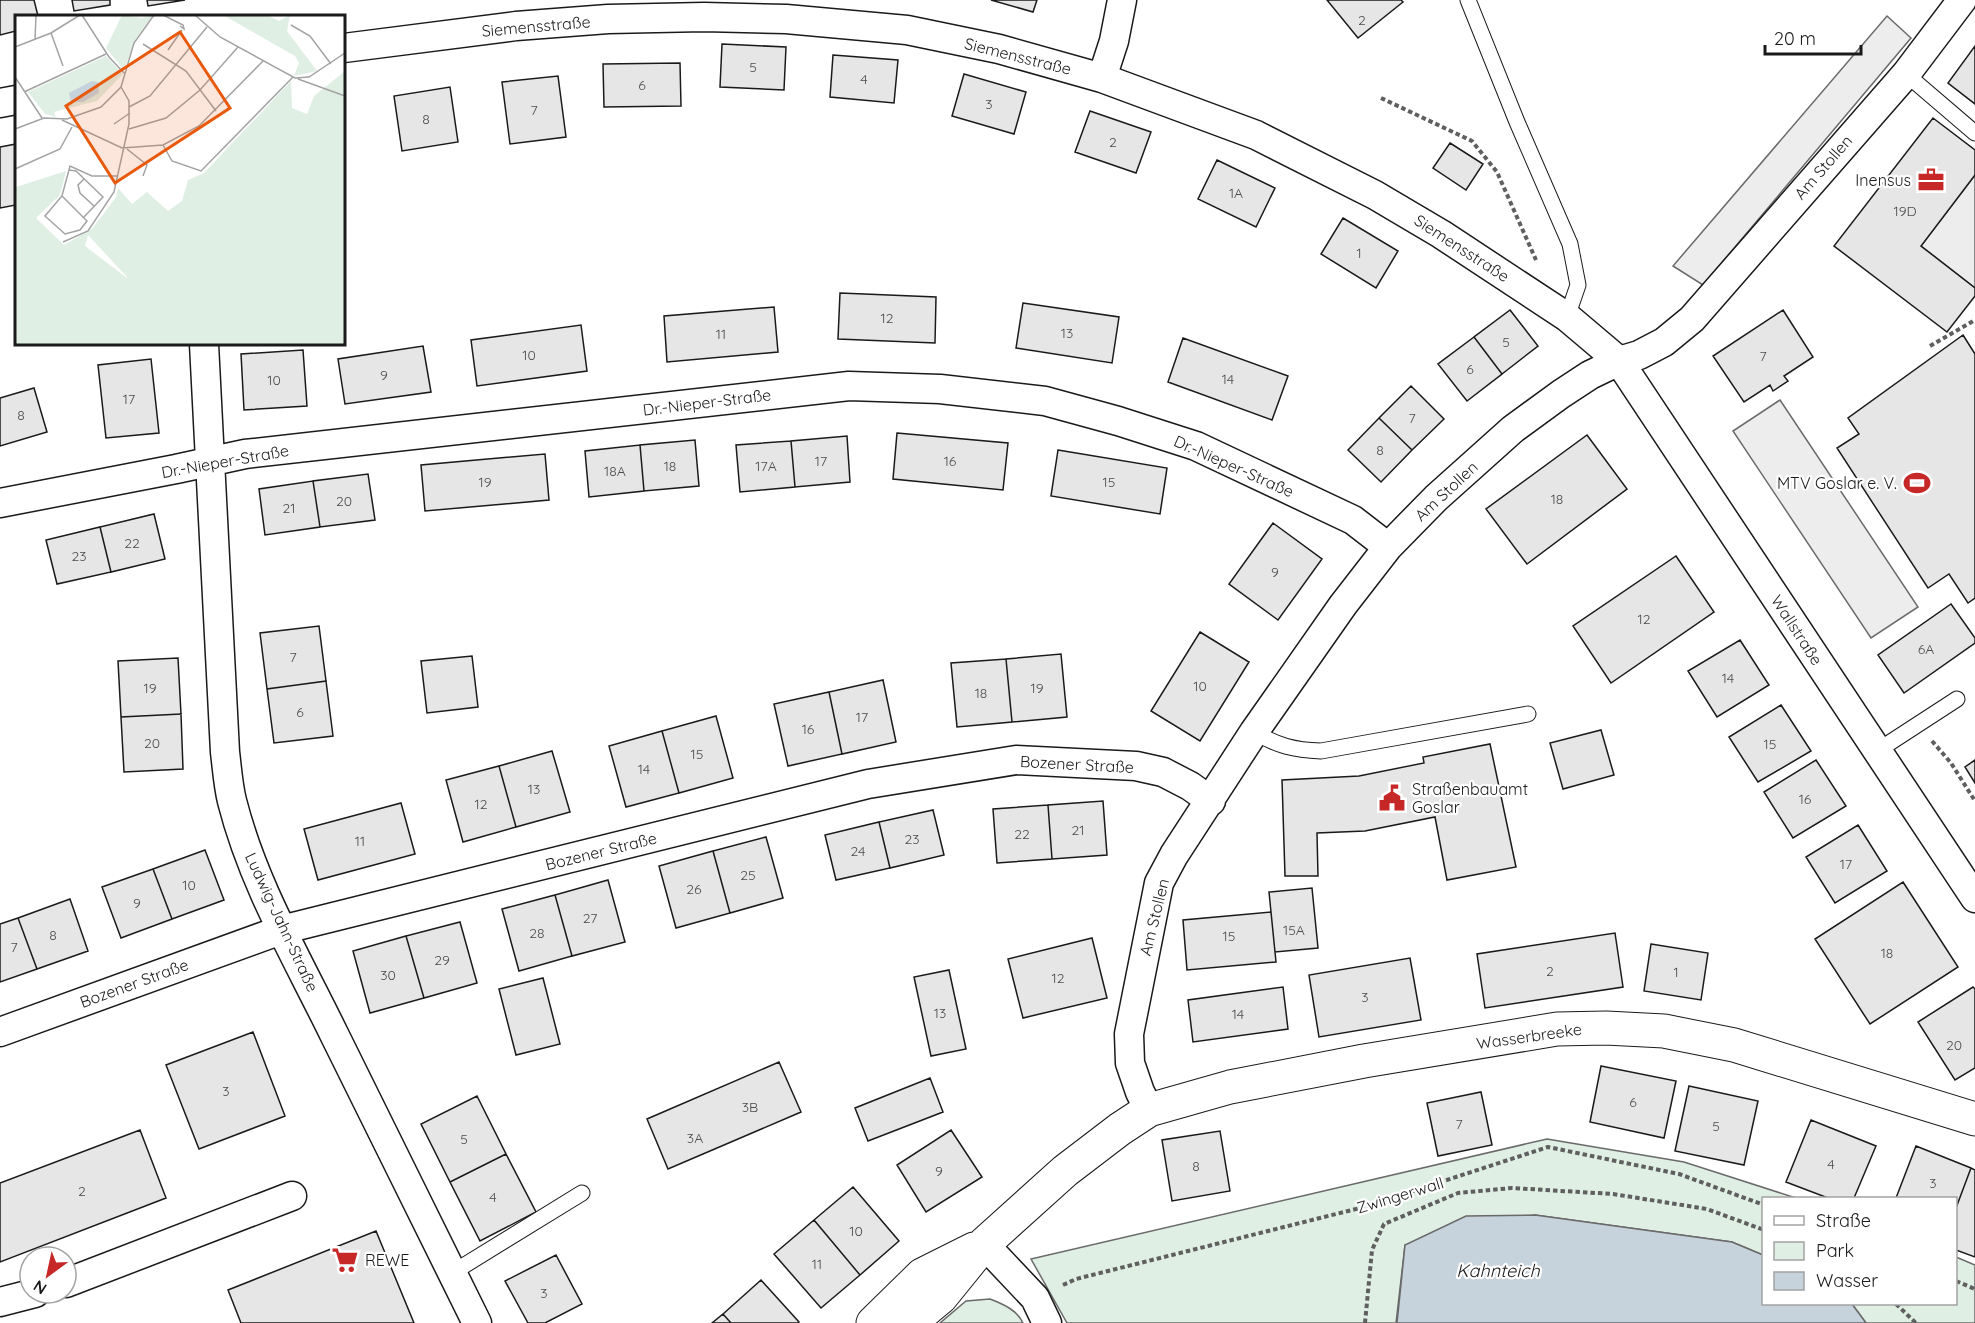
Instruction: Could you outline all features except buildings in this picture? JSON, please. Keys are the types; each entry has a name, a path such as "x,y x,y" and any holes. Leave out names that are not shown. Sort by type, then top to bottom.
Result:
{"main road":[{"name":"Wasserbreeke","path":"1149,1110 1230,1087 1364,1061 1557,1029 1606,1028 1664,1031 1734,1045 1975,1119"},
{"path":"910,1323 941,1297 984,1244 1065,1171 1119,1129 1149,1110"},
{"path":"873,1323 922,1275 984,1244"}],"street":[{"path":"1102,78 1114,41 1122,0"},
{"name":"Am Stollen","path":"1149,1110 1130,1063 1129,1034 1159,883 1174,855 1254,732 1342,605 1388,547 1436,498 1513,429 1590,375 1664,342 1692,319 1906,74 1962,0"},
{"name":"Siemensstraße","path":"345,48 516,26 608,19 704,17 786,19 907,30 999,49 1102,78 1257,135 1374,195 1442,234 1567,317 1619,361"},
{"path":"0,102 15,100"},
{"name":"Ludwig-Jahn-Straße","path":"204,345 225,752 232,799 243,839 281,930 311,986 477,1323"},
{"name":"Wallstraße","path":"1619,361 1975,898"},
{"name":"Dr.-Nieper-Straße","path":"0,503 245,454 849,386 940,389 1045,401 1118,421 1196,446 1353,520 1388,547"},
{"name":"Bozener Straße","path":"0,1032 281,930 868,784 1016,760 1136,766 1163,772 1190,786 1211,801"},
{"path":"78,1278 292,1196"},
{"path":"984,1244 1041,1311"},
{"path":"0,1302 18,1297"}],"lane":[{"path":"1468,0 1517,122 1570,244 1578,285 1567,317"},
{"path":"1906,74 1975,133"},
{"path":"1877,751 1957,699"},
{"path":"1254,732 1284,747 1321,752 1528,714"},
{"path":"452,1273 582,1193"}],"path":[{"path":"1381,98 1472,141 1497,172 1537,259 1521,287"},
{"path":"1930,346 1975,320"},
{"path":"1918,725 1951,763 1975,801"},
{"name":"Zwingerwall","path":"1041,1311 1076,1279 1364,1207 1548,1147 1679,1174 1762,1204"},
{"path":"1365,1323 1372,1251 1384,1224 1458,1193 1512,1188 1613,1194 1707,1209 1762,1229"},
{"path":"1957,1281 1975,1289"},
{"path":"1897,1305 1916,1323"}],"green space":[{"path":"1547,1139 1684,1162 1793,1197 1762,1197 1762,1255 1732,1242 1535,1215 1405,1245 1396,1323 1067,1323 1031,1259"},
{"path":"1957,1257 1975,1265 1975,1323 1866,1323 1853,1305 1957,1305"},
{"path":"990,1299 1005,1305 1023,1323 940,1323 966,1301"}],"shaded area":[{"path":"1887,16 1911,38 1703,285 1673,266"},
{"path":"1975,175 1975,288 1921,246"},
{"path":"1780,400 1918,607 1871,638 1733,431"}],"water":[{"name":"Kahnteich","path":"1535,1215 1732,1242 1762,1255 1762,1305 1853,1305 1866,1323 1397,1323 1405,1245 1466,1216"}],"place":[{"name":"Inensus","path":"1931,180"},
{"name":"MTV Goslar e. V.","path":"1917,483"},
{"name":"Straßenbauamt Goslar","path":"1392,798"},
{"name":"REWE","path":"345,1260"}]}
